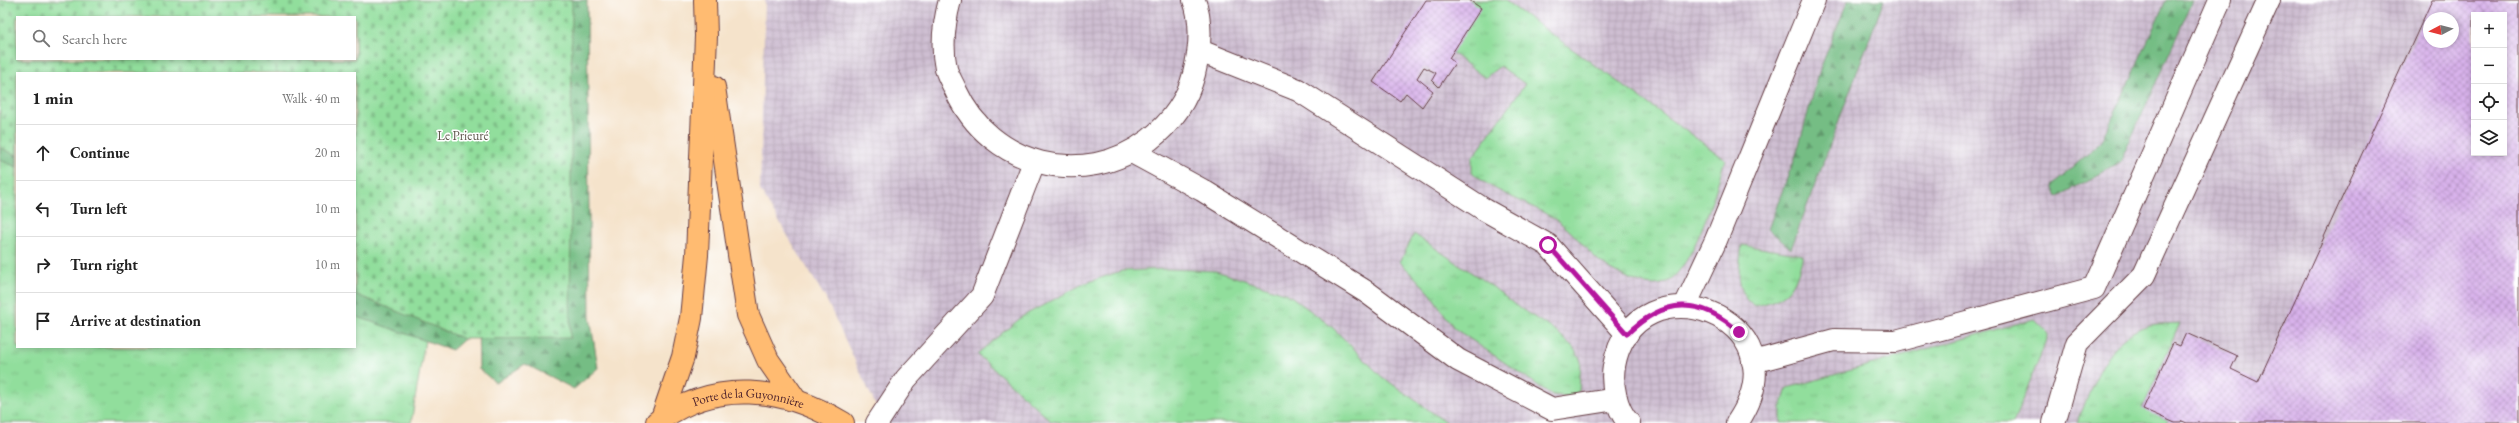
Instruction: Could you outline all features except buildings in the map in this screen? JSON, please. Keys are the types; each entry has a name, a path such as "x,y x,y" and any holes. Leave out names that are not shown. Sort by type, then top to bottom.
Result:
{"main road":[{"path":"659,420 683,357 691,318 697,255 706,36 705,0"},
{"path":"706,36 748,315 768,360 795,399"},
{"name":"Porte de la Guyonnière","path":"659,420 687,404 720,395 741,392 768,393 795,399 820,409 843,423"}],"lane":[{"path":"950,0 943,25 946,69 964,110 995,142 1034,162 1074,167 1101,164 1132,152 1165,127 1189,92 1200,51 1198,12 1194,0"},
{"path":"1685,306 1719,233 1814,0"},
{"path":"1753,362 1834,340 1896,341 2094,288 2220,0"},
{"path":"2054,423 2077,343 2144,275 2269,0"},
{"path":"1200,51 1298,90 1486,210 1548,245 1627,334"},
{"path":"1132,152 1202,190 1368,293 1458,360 1552,409 1616,400"},
{"path":"877,423 906,379 982,296 1034,162"},
{"path":"1629,423 1616,400 1612,377 1616,354 1627,334 1643,318 1663,309 1685,306 1705,309 1724,318 1739,332 1751,350 1754,389 1747,408 1737,423"}],"shaded area":[{"path":"765,0 2519,0 2519,423 884,423 826,299 760,190"}],"green space":[{"name":"Le Prieuré","path":"0,0 572,0 570,338 464,339 356,294 356,72 16,72 16,155 0,148"},
{"path":"522,0 587,0 590,317 598,368 574,389 525,364 496,383 479,369 478,327 452,350 356,316 356,273"},
{"path":"1467,0 1504,0 1725,159 1702,229 1683,265 1673,277 1662,284 1655,285 1638,282 1613,271 1600,262 1563,225 1541,211 1503,193 1472,172 1472,158 1525,84 1500,66 1485,78 1452,53 1479,8"},
{"path":"1848,0 1884,0 1791,249 1768,229 1797,152 1820,69"},
{"path":"2166,0 2193,0 2120,163 2057,197 2052,186 2102,141"},
{"path":"0,101 16,135 16,167 0,160"},
{"path":"0,146 16,153 16,348 356,348 356,308 425,340 411,423 0,423"},
{"path":"1414,234 1493,287 1515,305 1556,331 1573,347 1581,361 1579,391 1573,397 1552,395 1454,328 1430,293 1400,262"},
{"path":"1742,245 1803,255 1797,276 1789,291 1775,300 1754,306 1743,293 1739,278"},
{"path":"1168,269 1216,271 1288,294 1332,327 1381,376 1447,423 1066,423 1051,421 977,354 1023,316 1083,284 1121,271"},
{"path":"2034,319 2049,334 2013,423 1781,423 1781,408 1787,388"},
{"path":"2180,323 2143,408 2168,420 2167,423 2077,423 2095,379 2112,352 2122,340 2134,331 2149,325"}],"route":[{"path":"1548,245 1627,334 1643,318 1663,309 1685,306 1705,309 1724,318 1739,332"}]}
